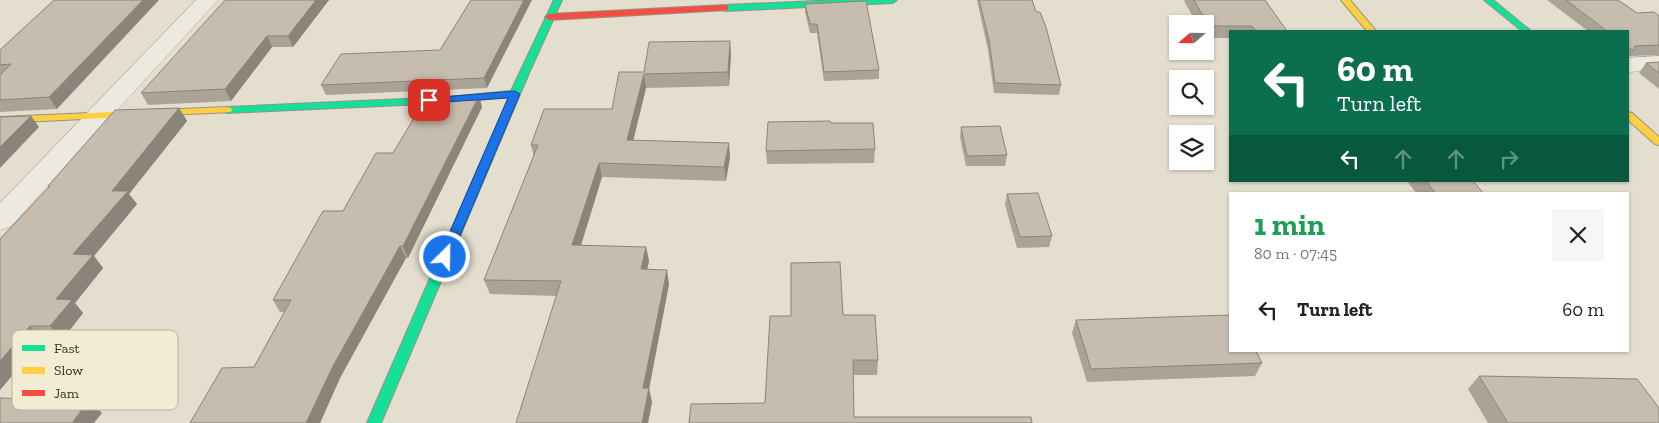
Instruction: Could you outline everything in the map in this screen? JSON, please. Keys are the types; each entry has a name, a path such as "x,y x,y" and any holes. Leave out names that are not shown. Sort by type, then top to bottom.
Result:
{"street":[{"path":"0,220 208,0"},
{"path":"374,423 515,94 558,0"},
{"path":"549,17 893,0"},
{"path":"1345,0 1371,30"},
{"path":"1488,0 1526,30"},
{"path":"1629,65 1659,63"},
{"path":"0,120 448,100 515,94"},
{"path":"1629,116 1659,142"}],"building":[{"path":"54,0 143,0 49,97 0,100 0,75 11,64 0,65 0,50"},
{"path":"225,0 316,0 288,36 267,36 225,89 141,93"},
{"path":"471,0 524,0 484,78 321,85 341,54 440,50"},
{"path":"979,0 1032,0 1036,12 1040,12 1046,27 1061,85 995,83 989,40"},
{"path":"1194,0 1265,0 1286,30 1255,30 1252,26 1214,26 1214,15 1203,15"},
{"path":"1566,0 1618,0 1637,13 1654,12 1659,16 1659,45 1635,46 1633,51 1629,48 1629,30 1606,30"},
{"path":"866,1 879,70 824,72 817,24 810,24 805,4"},
{"path":"730,41 728,72 644,74 627,140 729,143 724,167 599,163 572,245 646,247 641,269 667,270 643,388 649,388 642,423 516,423 561,281 484,280 538,145 531,145 544,109 612,109 619,72 644,72 649,42"},
{"path":"1659,62 1659,73 1646,63"},
{"path":"479,96 403,246 400,246 333,366 306,423 190,423 222,368 254,367 291,300 273,300 323,211 343,211 376,153 393,153 426,98"},
{"path":"179,108 112,191 128,191 73,254 93,255 56,299 72,300 50,326 30,326 27,330 12,330 12,347 0,361 0,239 50,186 48,186 115,110"},
{"path":"31,116 0,147 0,117"},
{"path":"830,121 831,123 873,123 875,149 766,151 768,122"},
{"path":"1000,126 1007,155 967,156 961,127"},
{"path":"1427,182 1474,182 1482,192 1434,192"},
{"path":"1038,193 1052,236 1020,237 1007,194"},
{"path":"840,262 843,315 875,315 878,360 853,360 854,417 1031,417 1032,423 689,423 691,404 765,403 770,316 791,316 791,263"},
{"path":"1229,315 1229,352 1256,352 1262,363 1091,369 1076,320"},
{"path":"1479,376 1637,379 1659,408 1659,423 1508,423"},
{"path":"0,398 12,398 12,410 82,410 72,423 0,423"}],"traffic: fast":[{"path":"374,423 524,73 558,0"},
{"path":"725,8 893,0"},
{"path":"1488,0 1526,30"},
{"path":"227,110 448,100 515,94"}],"traffic: slow":[{"path":"1345,0 1371,30"},
{"path":"0,120 227,110"},
{"path":"1629,116 1659,142"}],"traffic: jam":[{"path":"549,17 725,8"}],"route":[{"path":"429,100 515,94 445,257"}]}
